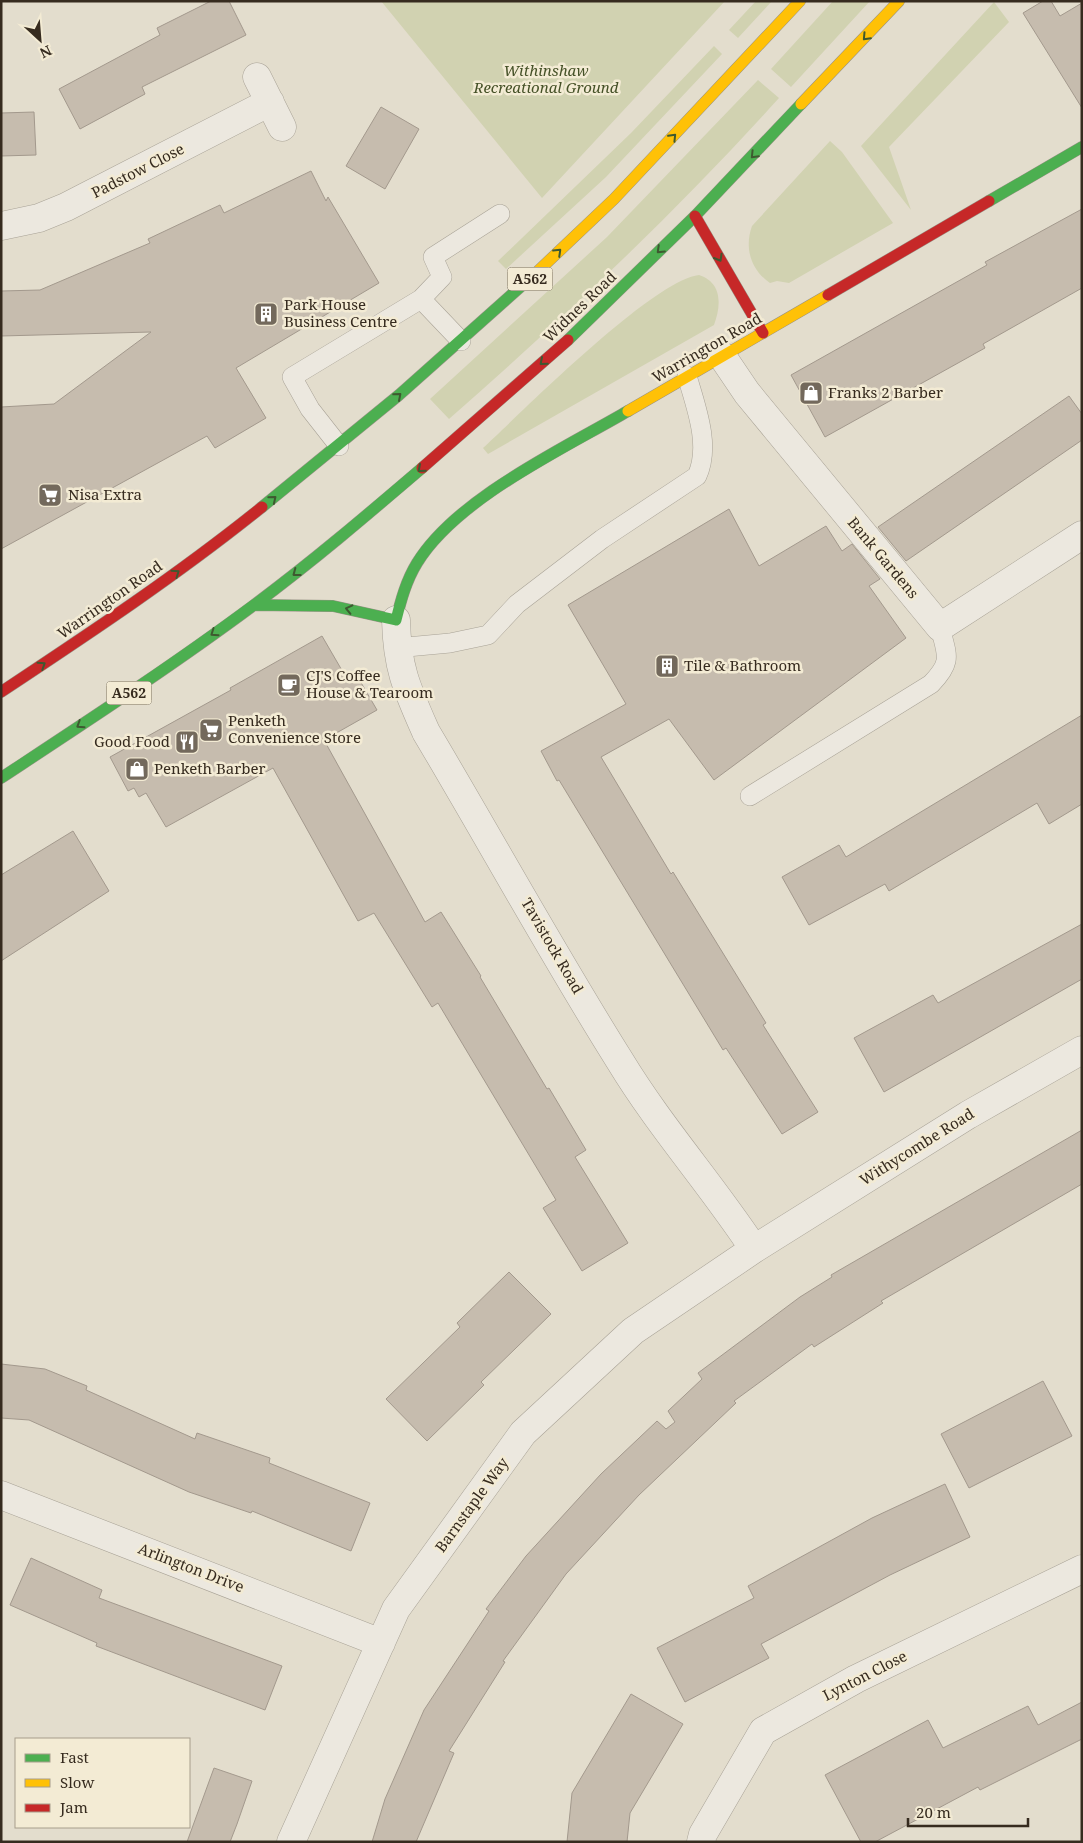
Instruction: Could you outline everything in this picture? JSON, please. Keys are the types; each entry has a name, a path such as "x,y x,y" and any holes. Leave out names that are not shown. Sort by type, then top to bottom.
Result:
{"main road":[{"name":"A562","path":"339,446 461,341 614,199 800,1"},
{"name":"Widnes Road","path":"254,605 341,537 571,337 695,216 899,1"},
{"name":"Warrington Road","path":"396,620 403,590 418,558 443,531 486,494 1082,147"},
{"path":"695,216 763,333"},
{"name":"Warrington Road","path":"1,692 83,638 235,530 339,446"},
{"name":"A562","path":"1,778 133,691 254,605"},
{"path":"254,605 333,606 396,620"}],"street":[{"path":"257,77 282,127"},
{"name":"Padstow Close","path":"1,226 39,218 66,208 270,102"},
{"name":"Bank Gardens","path":"722,356 747,393 940,627"},
{"path":"940,627 1082,536"},
{"name":"Tavistock Road","path":"396,620 396,648 402,677 426,732 620,1063 670,1133 729,1210 754,1248"},
{"name":"Withycombe Road","path":"754,1248 968,1115 1082,1050"},
{"name":"Barnstaple Way","path":"291,1842 396,1609 524,1433 633,1331 754,1248"},
{"name":"Arlington Drive","path":"1,1495 381,1643"},
{"name":"Lynton Close","path":"701,1842 703,1834 763,1731 856,1679 1082,1569"}],"lane":[{"path":"339,446 310,409 292,377 421,299 442,277 433,257 500,214"},
{"path":"421,299 461,341"},
{"path":"396,648 450,643 488,635 517,604 594,545 697,476 703,463 703,448 698,413 687,376"},
{"path":"750,796 931,684 944,670 947,658 940,627"}],"green space":[{"name":"Withinshaw Recreational Ground","path":"381,1 725,1 542,198"},
{"path":"756,1 772,1 738,38 729,30"},
{"path":"833,1 870,1 791,87 771,69"},
{"path":"994,2 1009,22 889,147 911,210 861,146"},
{"path":"714,46 722,54 606,177 506,269 498,261 631,133"},
{"path":"758,80 779,98 660,223 577,303 449,419 430,399 607,237"},
{"path":"830,141 842,152 893,223 789,283 777,281 770,283 758,272 751,258 749,242 752,226"},
{"path":"699,275 707,279 716,289 719,303 714,325 488,454 483,448 556,379 621,322 651,299 678,282"}],"building":[{"path":"211,1 229,1 246,35 142,87 145,94 80,129 59,89 160,35 157,28"},
{"path":"1043,1 1051,1 1060,16 1082,3 1082,108 1023,13"},
{"path":"381,107 419,129 385,189 346,166"},
{"path":"34,112 36,155 1,156 1,113"},
{"path":"311,171 326,201 328,197 379,283 236,368 266,418 215,448 207,436 1,549 1,407 54,404 151,332 1,336 1,291 40,290 150,243 148,239 220,205 224,213"},
{"path":"1082,209 1082,288 983,344 985,348 825,437 791,375 987,265 985,262"},
{"path":"1069,396 1082,414 1082,440 906,561 878,527"},
{"path":"729,509 759,566 826,526 842,551 852,544 880,579 869,586 906,638 714,780 669,719 601,757 671,874 673,872 766,1023 763,1025 818,1112 782,1134 726,1048 723,1050 559,780 557,781 541,751 626,704 568,605"},
{"path":"322,636 347,679 356,674 377,710 324,740 425,922 441,912 547,1089 549,1088 586,1150 575,1157 628,1243 582,1271 543,1208 556,1200 438,1003 432,1007 374,913 358,921 273,768 166,827 146,793 139,797 134,788 128,791 110,757 231,690 230,688"},
{"path":"1082,715 1082,804 1049,824 1037,803 889,891 885,884 809,925 782,877 839,845 846,857"},
{"path":"73,831 109,891 1,961 1,875"},
{"path":"1082,924 1082,979 884,1092 854,1038 933,995 938,1003"},
{"path":"1082,1130 1082,1184 881,1301 883,1303 814,1347 812,1344 734,1401 736,1403 639,1495 566,1574 503,1661 505,1662 449,1751 454,1753 416,1842 372,1842 385,1799 424,1710 489,1611 486,1609 526,1556 601,1474 657,1421 666,1429 675,1422 668,1411 702,1379 698,1373 800,1297 832,1277 831,1275"},
{"path":"509,1272 551,1314 481,1382 484,1385 427,1441 386,1399 460,1327 457,1323"},
{"path":"1,1364 45,1369 87,1386 86,1390 195,1439 197,1433 270,1458 269,1463 370,1503 351,1551 252,1511 251,1513 189,1492 29,1420 1,1418"},
{"path":"1043,1381 1072,1436 969,1488 941,1434"},
{"path":"945,1484 970,1537 890,1575 761,1644 769,1658 685,1702 657,1648 754,1598 748,1586 872,1518"},
{"path":"31,1558 102,1590 99,1598 282,1666 265,1710 96,1646 97,1643 10,1605"},
{"path":"631,1694 683,1724 630,1813 627,1842 567,1842 572,1793"},
{"path":"1082,1702 1082,1739 980,1790 978,1787 875,1842 861,1842 825,1775 928,1720 943,1748 1028,1706 1038,1725"},
{"path":"214,1768 252,1781 237,1824 230,1842 187,1842"}],"traffic: fast":[{"path":"568,340 695,216 801,104"},
{"path":"989,201 1082,147"},
{"path":"262,507 399,395 536,273"},
{"path":"396,620 407,584 417,563 435,539 458,517 484,496 513,477 628,411"},
{"path":"1,778 160,672 276,589 422,468"},
{"path":"254,605 333,606 396,620"}],"traffic: slow":[{"path":"536,273 614,199 800,1"},
{"path":"801,104 899,1"},
{"path":"628,411 828,295"}],"traffic: jam":[{"path":"828,295 989,201"},
{"path":"695,216 763,333"},
{"path":"422,468 568,340"},
{"path":"1,692 166,579 262,507"}],"place":[{"name":"Park House Business Centre","path":"266,314"},
{"name":"Franks 2 Barber","path":"811,393"},
{"name":"Nisa Extra","path":"50,495"},
{"name":"Tile & Bathroom","path":"667,666"},
{"name":"CJ'S Coffee House & Tearoom","path":"289,685"},
{"name":"Penketh Convenience Store","path":"211,730"},
{"name":"Good Food","path":"187,742"},
{"name":"Penketh Barber","path":"137,769"}]}
